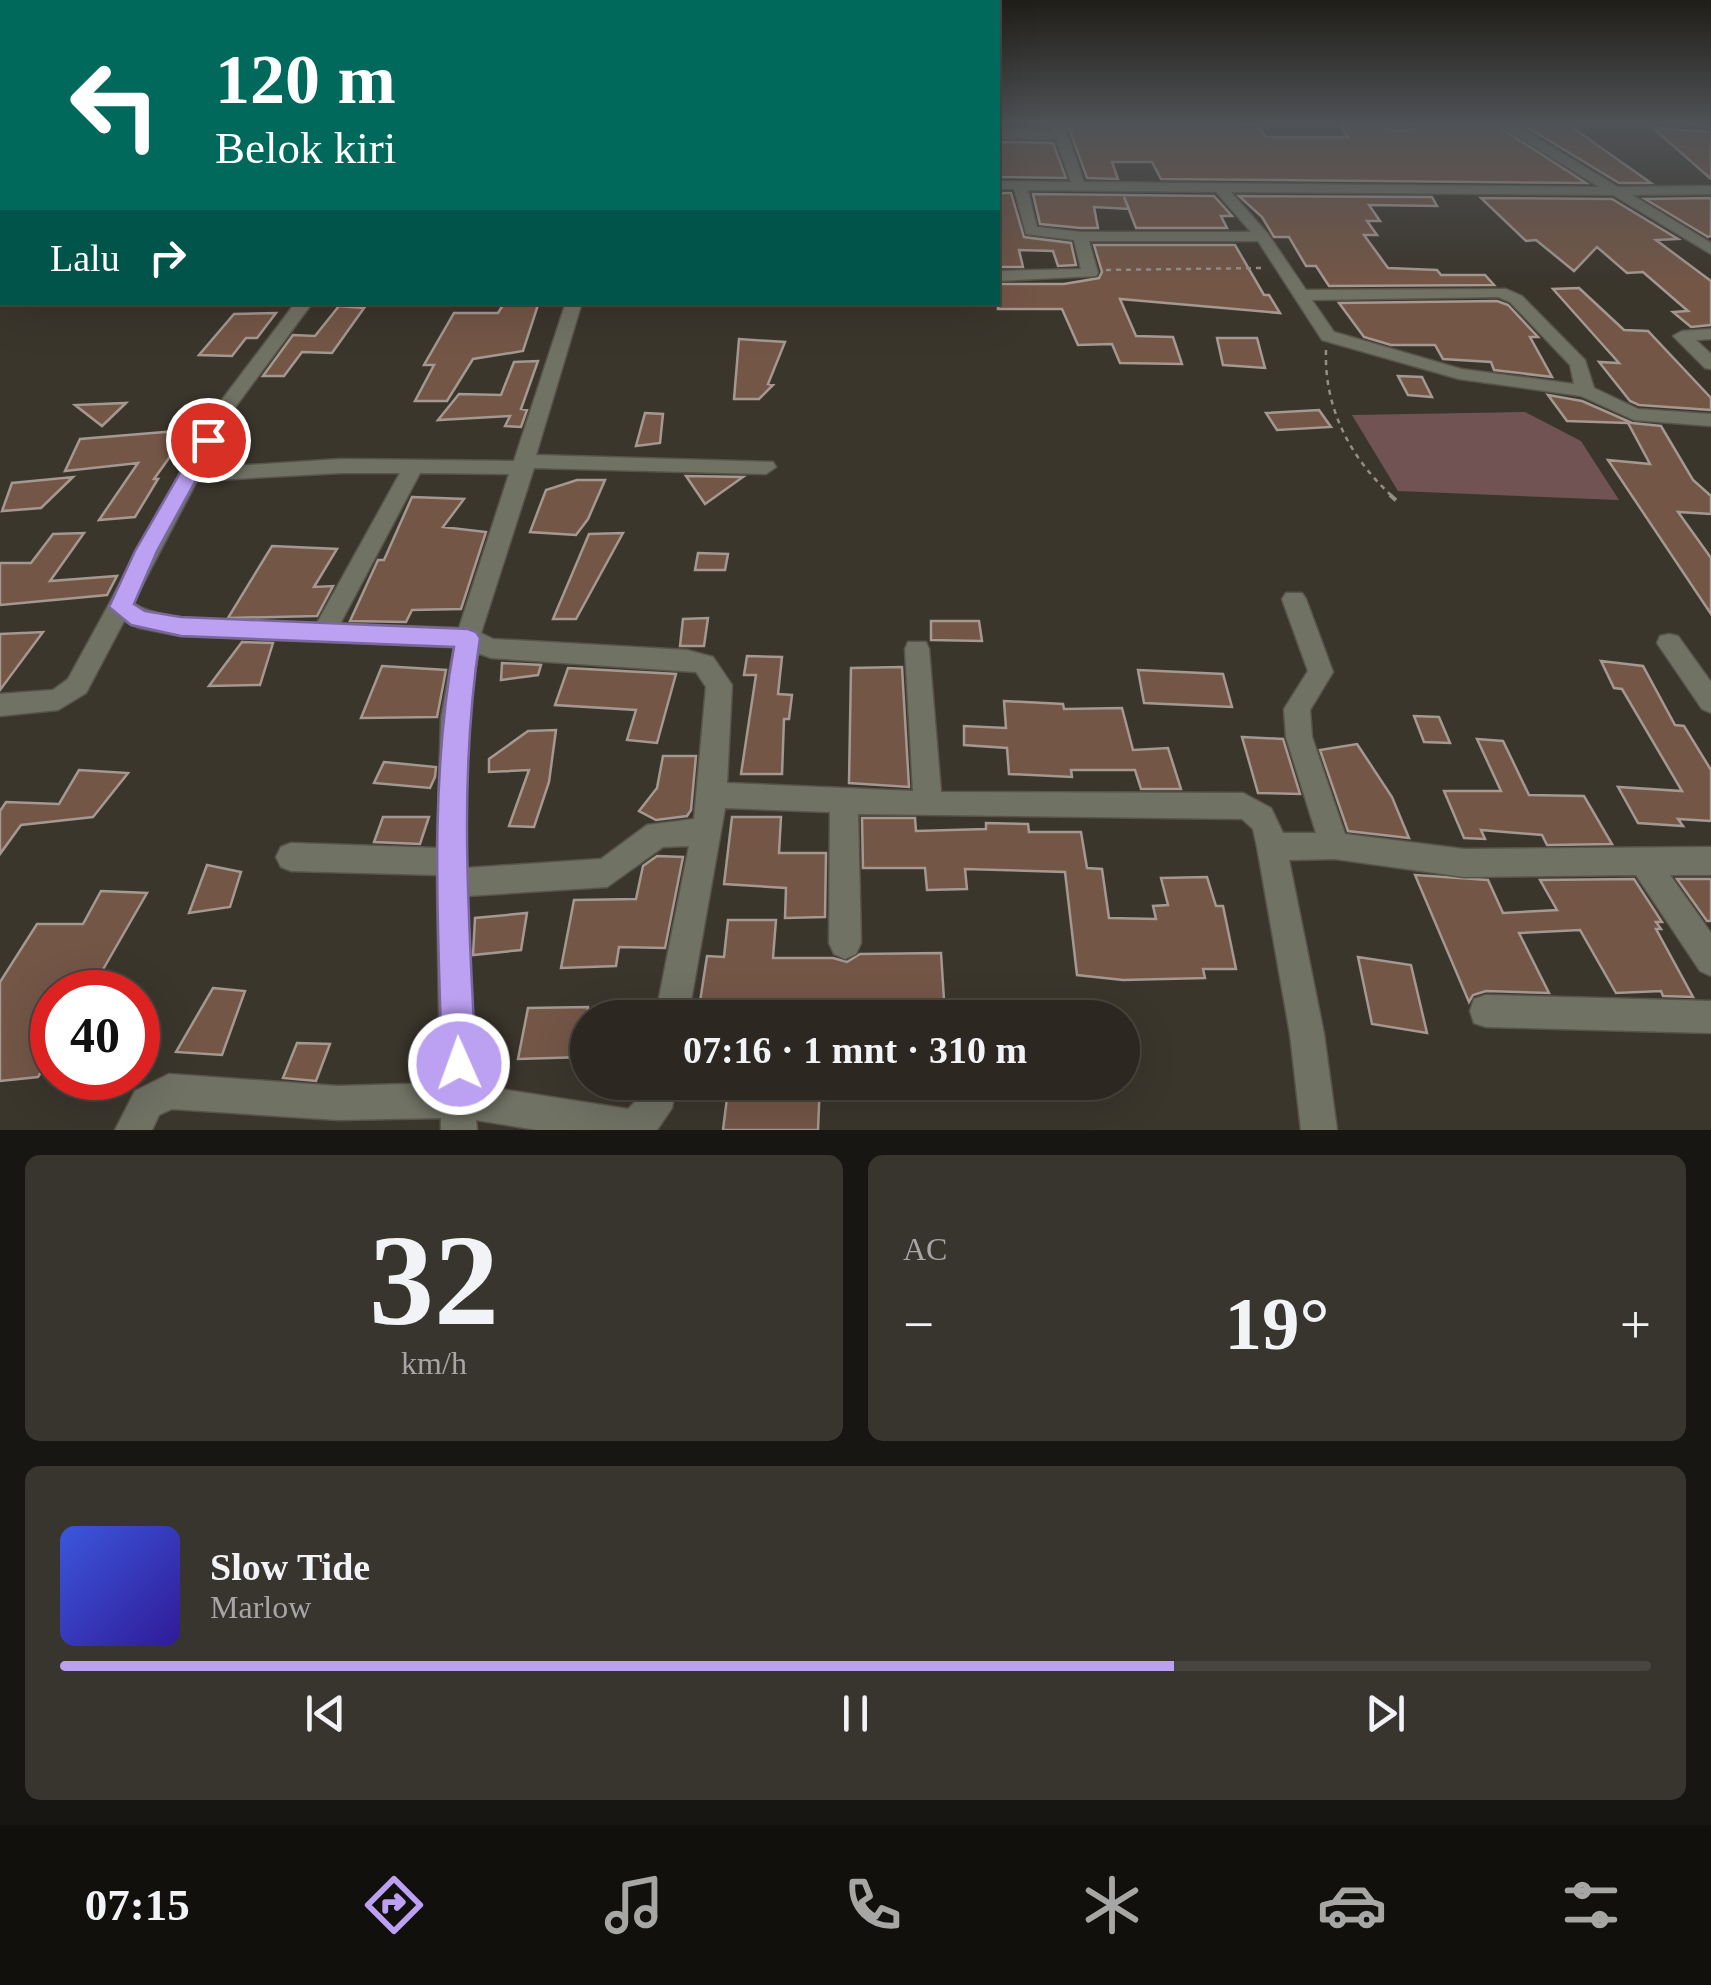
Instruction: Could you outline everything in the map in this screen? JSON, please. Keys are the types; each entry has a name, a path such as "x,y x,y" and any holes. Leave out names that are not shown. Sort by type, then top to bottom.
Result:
{"street":[{"path":"1076,176 1080,186"},
{"path":"1588,176 1711,249"},
{"path":"1000,185 1711,190"},
{"path":"1020,185 1031,231 1080,236 1262,237"},
{"path":"1220,188 1262,237 1328,336 1460,374 1585,391 1634,414 1711,420"},
{"path":"1000,276 1091,270 1080,236"},
{"path":"1299,295 1500,292 1516,299 1578,364 1585,391"},
{"path":"0,705 29,706 68,694 77,686 227,405 302,305"},
{"path":"460,1115 452,872 454,718 468,638 573,305"},
{"path":"1711,334 1682,336 1711,364"},
{"path":"190,475 525,464 766,467"},
{"path":"324,632 414,466"},
{"path":"1294,599 1321,672 1297,709 1300,737 1335,846"},
{"path":"121,607 139,619 181,627 468,638 491,648 704,664 719,685 713,795 675,1000"},
{"path":"1669,643 1711,702"},
{"path":"917,649 928,804"},
{"path":"713,795 928,804 1244,806 1258,812 1266,823 1272,847 1319,1130"},
{"path":"844,800 845,943"},
{"path":"291,857 452,872 607,873 657,834 706,832"},
{"path":"1272,847 1335,846 1464,864 1711,861"},
{"path":"1643,862 1711,960"},
{"path":"1486,1011 1711,1017"},
{"path":"134,1130 146,1103 168,1091 624,1129 634,1128 650,1113 654,1100"}],"path":[{"path":"1091,270 1282,268"},
{"path":"1328,336 1323,374 1329,398 1374,482 1400,503"}],"shaded area":[{"path":"1525,412 1581,441 1619,500 1398,491 1352,415"}],"building":[{"path":"1000,176 1065,176 1000,177"},
{"path":"1117,176 1118,179 1087,178"},
{"path":"1159,176 1575,176 1586,183 1161,179"},
{"path":"1607,176 1641,176 1651,183 1619,183"},
{"path":"1000,193 1011,193 1024,237 1071,243 1076,265 1058,266 1053,251 1019,250 1023,267 1000,267"},
{"path":"1033,194 1214,196 1232,216 1221,216 1227,228 1136,228 1129,209 1094,207 1098,228 1040,224"},
{"path":"1239,196 1432,197 1437,206 1369,205 1380,221 1367,221 1377,235 1364,235 1388,268 1437,270 1441,275 1485,275 1494,285 1329,286 1316,266 1306,266 1289,237 1274,237 1262,217"},
{"path":"1481,198 1612,199 1678,239 1656,240 1711,281 1711,325 1691,327 1673,312 1688,311 1643,272 1627,273 1597,247 1574,271 1536,240 1526,241"},
{"path":"1711,198 1708,237 1645,199"},
{"path":"1094,245 1235,245 1264,295 1269,295 1280,313 1120,299 1136,336 1173,337 1182,364 1120,363 1112,344 1078,345 1062,309 998,309 1000,284 1064,284 1099,278 1102,272"},
{"path":"1579,288 1624,330 1648,331 1711,398 1711,410 1630,401 1599,362 1619,363 1553,289"},
{"path":"1497,301 1508,305 1538,337 1530,337 1552,377 1494,370 1491,362 1443,359 1435,345 1391,345 1364,337 1339,303"},
{"path":"503,305 538,305 523,351 473,359 447,401 415,401 434,365 424,365 454,313 498,313"},
{"path":"339,306 364,308 332,353 302,352 284,376 263,376 293,335 315,336"},
{"path":"276,313 257,338 246,338 232,356 199,355 234,314"},
{"path":"1217,338 1257,338 1265,368 1223,365"},
{"path":"739,339 785,342 768,384 773,385 759,399 734,399"},
{"path":"538,361 521,409 527,410 521,427 505,426 510,416 438,420 459,394 501,395 514,362"},
{"path":"1398,376 1422,377 1432,397 1408,395"},
{"path":"1548,395 1582,401 1632,423 1661,426 1693,480 1711,496 1711,514 1678,512 1711,558 1711,614 1608,460 1650,464 1628,423 1567,421"},
{"path":"126,403 102,426 75,405"},
{"path":"1319,410 1331,427 1277,430 1266,413"},
{"path":"645,413 663,414 660,443 636,446"},
{"path":"189,430 154,479 158,479 135,517 99,520 138,463 65,471 80,439"},
{"path":"686,476 743,477 705,504"},
{"path":"73,477 41,508 2,511 12,483"},
{"path":"577,480 605,480 588,519 576,535 530,532 546,490"},
{"path":"412,497 464,499 443,527 486,532 461,609 412,610 406,622 350,621 378,560 384,560"},
{"path":"84,533 50,581 117,576 107,595 0,605 0,563 31,563 53,534"},
{"path":"623,533 576,619 553,619 589,534"},
{"path":"272,546 337,549 314,587 333,586 317,616 228,618"},
{"path":"698,553 728,554 725,570 695,570"},
{"path":"708,618 704,646 680,646 683,619"},
{"path":"931,621 979,621 982,641 931,640"},
{"path":"43,632 0,690 0,634"},
{"path":"242,642 273,643 260,685 209,686"},
{"path":"747,656 782,657 778,694 792,695 789,719 784,719 782,774 741,774 756,675 744,675"},
{"path":"1601,661 1643,666 1675,725 1684,726 1711,770 1711,821 1678,819 1683,826 1638,823 1618,787 1682,791 1622,689 1614,688"},
{"path":"502,663 541,665 538,675 501,680"},
{"path":"382,666 446,670 437,717 361,718"},
{"path":"902,667 909,787 849,783 851,668"},
{"path":"568,668 676,674 657,743 627,740 636,710 555,705"},
{"path":"1138,670 1223,674 1232,707 1144,703"},
{"path":"1004,701 1063,704 1064,709 1122,708 1133,750 1168,748 1181,789 1141,789 1135,770 1071,770 1072,777 1009,774 1007,748 964,745 964,726 1006,728"},
{"path":"1414,716 1439,717 1450,743 1424,742"},
{"path":"556,730 549,782 534,827 509,826 529,770 489,772 489,759 528,731"},
{"path":"1242,737 1283,739 1300,794 1258,793"},
{"path":"1477,739 1503,741 1529,795 1584,796 1612,844 1547,845 1542,835 1481,830 1485,839 1464,838 1444,791 1501,791"},
{"path":"1357,744 1392,797 1409,838 1348,831 1320,750"},
{"path":"663,756 696,756 691,810 687,816 656,820 639,811 657,788"},
{"path":"384,762 436,767 435,777 430,788 374,783"},
{"path":"79,770 128,773 93,817 21,825 0,854 0,811 6,802 59,804"},
{"path":"383,817 429,817 420,844 374,842"},
{"path":"732,817 781,817 779,853 826,853 825,917 785,918 786,888 724,884"},
{"path":"862,818 915,818 916,831 986,829 986,823 1028,824 1029,832 1081,832 1087,868 1102,869 1109,918 1156,919 1153,906 1168,905 1161,878 1207,877 1216,906 1223,906 1236,969 1203,969 1205,978 1123,980 1077,975 1065,872 965,869 967,889 927,890 925,868 863,868"},
{"path":"657,856 683,857 665,948 619,947 616,966 561,968 574,900 636,899 643,866"},
{"path":"207,865 241,872 230,907 189,913"},
{"path":"1415,875 1488,880 1503,913 1557,910 1540,880 1634,879 1662,922 1656,922 1661,929 1656,929 1693,997 1663,996 1661,991 1616,993 1580,930 1519,933 1549,993 1486,991 1473,995 1469,1002"},
{"path":"1677,879 1711,879 1711,921 1707,921"},
{"path":"101,891 147,893 103,970 30,970 30,1078 0,1081 0,982 37,924 83,924"},
{"path":"527,913 521,950 473,955 475,918"},
{"path":"728,920 776,920 773,958 833,958 847,962 860,954 941,953 944,1000 700,1000 707,956 724,957"},
{"path":"1358,957 1411,965 1427,1033 1372,1024"},
{"path":"213,988 245,991 222,1055 176,1052"},
{"path":"570,1007 570,1057 518,1059 528,1008"},
{"path":"297,1043 330,1044 316,1081 283,1078"},
{"path":"727,1100 819,1100 818,1130 723,1130"}],"route":[{"path":"208,440 146,551 121,607 139,619 181,627 468,638 454,718 451,862 459,1064"}]}
